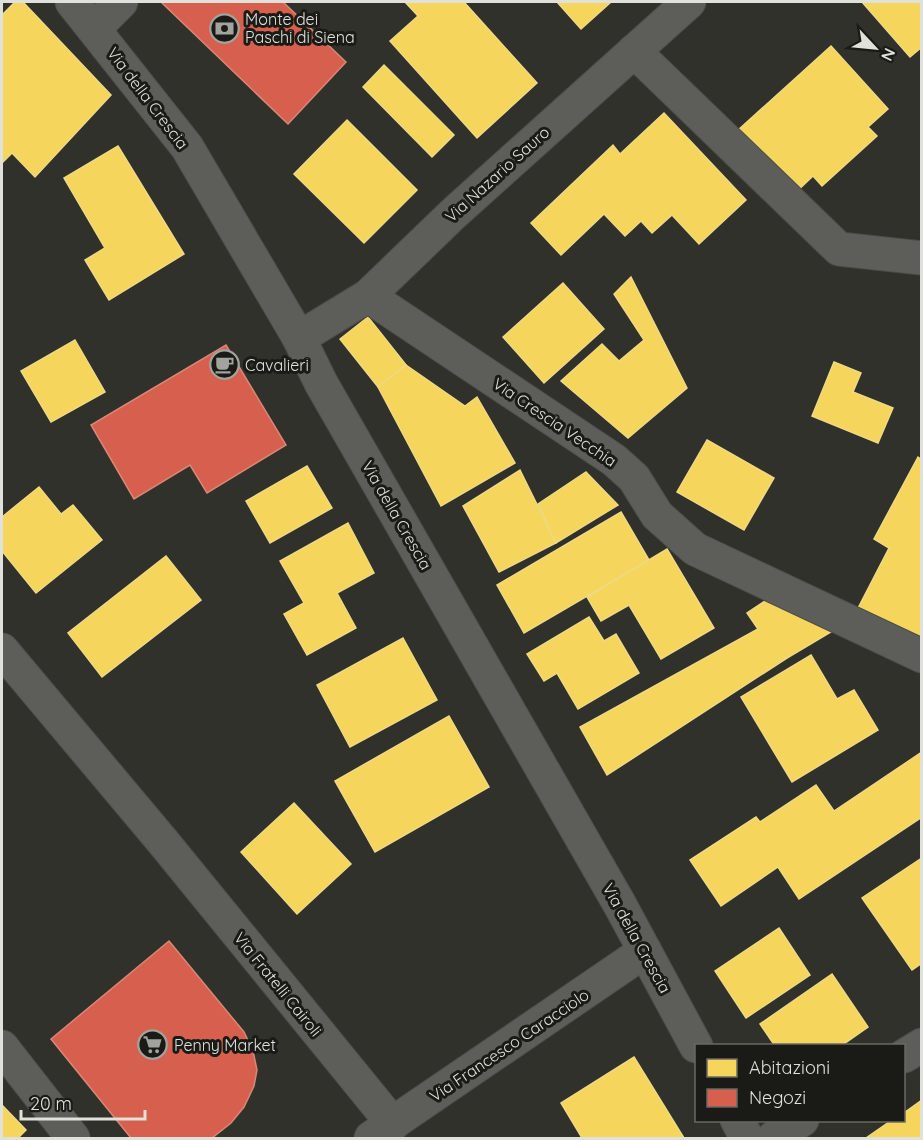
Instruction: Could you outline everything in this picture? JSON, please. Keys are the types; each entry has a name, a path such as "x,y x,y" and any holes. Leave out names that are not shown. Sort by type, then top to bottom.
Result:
{"street":[{"name":"Via della Crescia","path":"72,2 95,28 187,147 299,338 321,383 645,951 695,1044"},
{"path":"95,28 121,2"},
{"name":"Via Nazario Sauro","path":"299,338 368,296 453,214 689,2"},
{"path":"634,51 839,249 921,258"},
{"name":"Via Crescia Vecchia","path":"368,296 614,460 634,478 657,515 695,549 921,656"},
{"name":"Via Fratelli Cairoli","path":"2,650 153,852 382,1131"},
{"name":"Via Francesco Caracciolo","path":"382,1131 645,951"},
{"path":"905,1055 921,1045"},
{"path":"2,1047 73,1138"},
{"path":"738,1122 747,1138"},
{"path":"773,1138 799,1122"}],"building: Abitazioni":[{"path":"15,2 23,2 111,95 35,177 12,153 2,163 2,15"},
{"path":"405,2 464,2 537,83 477,138 390,41 418,16"},
{"path":"557,2 611,2 581,29"},
{"path":"862,2 922,2 922,47 910,57"},
{"path":"831,46 888,109 868,127 877,136 822,186 813,176 794,194 737,131"},
{"path":"384,65 454,135 432,157 363,87"},
{"path":"664,113 746,200 699,244 672,215 652,233 641,221 625,236 604,214 561,255 531,223 613,145 620,154"},
{"path":"347,120 417,190 364,243 294,174"},
{"path":"118,146 184,254 109,300 85,260 105,248 64,178"},
{"path":"631,277 687,388 628,438 561,381 602,344 619,361 644,340 614,294"},
{"path":"563,283 604,329 544,383 503,337"},
{"path":"368,317 406,365 378,387 340,339"},
{"path":"75,340 105,392 51,422 21,371"},
{"path":"834,362 861,373 853,392 893,408 878,443 812,416"},
{"path":"406,365 465,406 477,397 515,463 441,506 378,387"},
{"path":"707,440 774,478 744,530 677,492"},
{"path":"918,457 922,460 922,647 854,616 889,548 874,539"},
{"path":"307,466 332,508 270,543 246,501"},
{"path":"520,470 556,543 499,572 463,506"},
{"path":"586,472 618,505 556,543 538,504"},
{"path":"39,487 61,514 73,505 102,540 36,593 2,551 2,517"},
{"path":"621,512 649,560 524,633 497,585"},
{"path":"348,523 374,573 337,593 356,628 307,655 284,614 304,603 280,561"},
{"path":"667,549 714,628 661,659 629,605 601,621 587,597"},
{"path":"166,556 201,600 102,677 68,633"},
{"path":"765,601 834,630 607,775 580,727 758,629 747,613"},
{"path":"589,617 604,641 616,634 639,673 578,709 557,673 544,681 527,654"},
{"path":"403,638 437,700 350,747 317,685"},
{"path":"811,655 837,699 854,690 878,730 792,782 741,697"},
{"path":"449,716 489,787 375,852 335,781"},
{"path":"922,752 922,817 799,899 778,867 721,906 690,860 756,817 760,822 816,785 834,811"},
{"path":"294,803 351,864 297,914 241,852"},
{"path":"922,858 922,963 912,970 862,898"},
{"path":"779,928 810,975 746,1018 715,971"},
{"path":"832,974 868,1027 844,1044 774,1044 760,1024"},
{"path":"634,1057 684,1138 582,1138 561,1103"},
{"path":"922,1100 922,1138 866,1138 889,1122 905,1122 905,1112"},
{"path":"2,1105 26,1130 18,1138 2,1138"}],"building: Negozi":[{"path":"161,2 283,2 346,62 288,124"},
{"path":"226,345 286,445 207,493 190,465 134,499 91,425"},
{"name":"Penny Market","path":"169,941 244,1032 253,1051 257,1070 254,1086 244,1107 231,1123 212,1138 131,1138 51,1039"}],"place":[{"name":"Monte dei Paschi di Siena","path":"224,28"},
{"name":"Cavalieri","path":"224,365"},
{"name":"Penny Market","path":"153,1045"}]}
